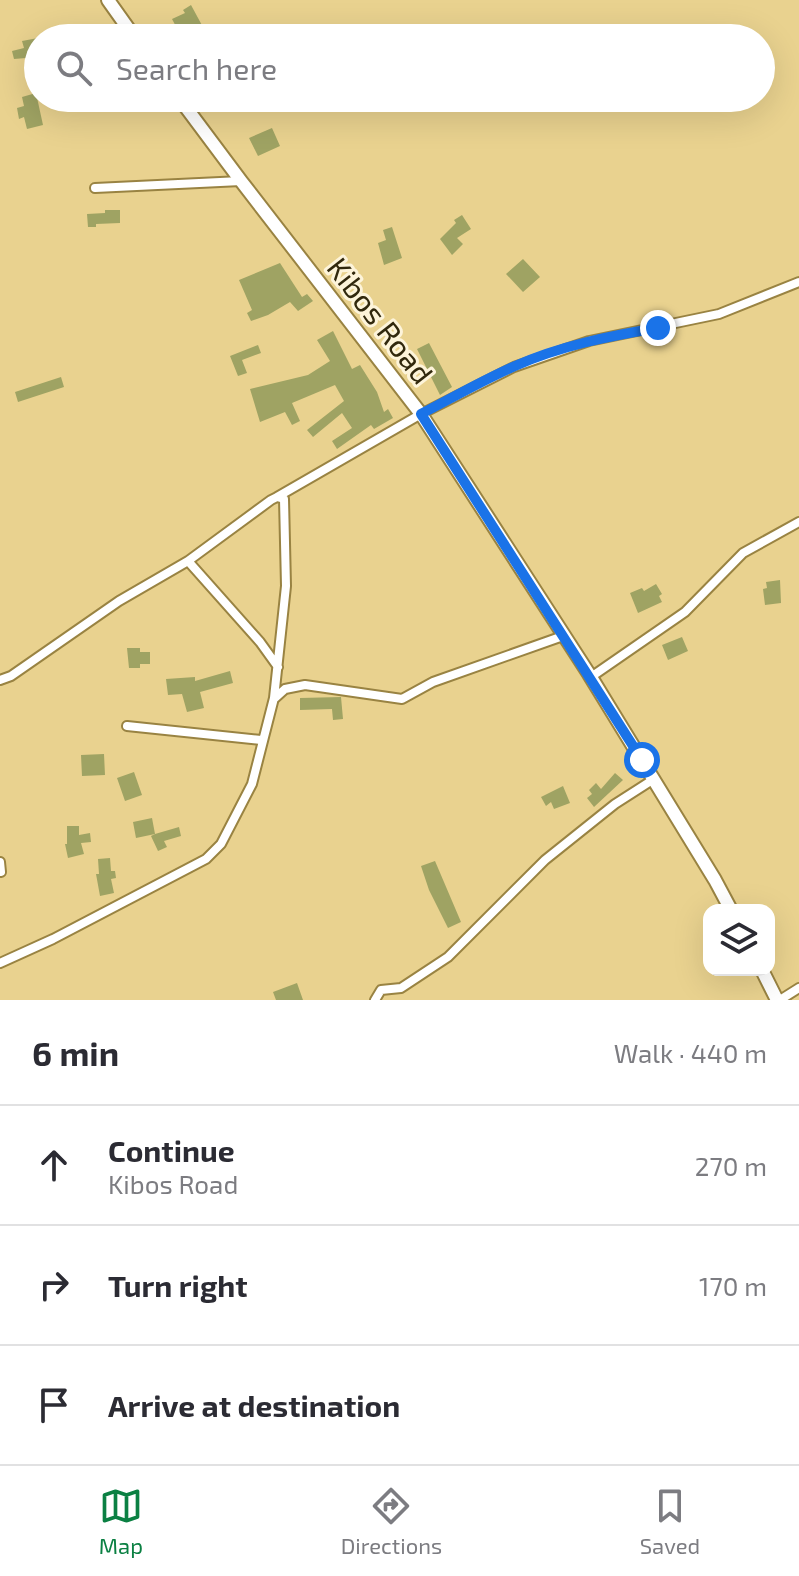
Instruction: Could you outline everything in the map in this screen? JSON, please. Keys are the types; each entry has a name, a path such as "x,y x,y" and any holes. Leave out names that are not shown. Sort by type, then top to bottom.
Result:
{"main road":[{"path":"108,0 125,24"},
{"name":"Kibos Road","path":"189,112 421,414 591,677 727,904"},
{"path":"765,976 779,1000"}],"street":[{"path":"95,188 241,181"},
{"path":"1,678 11,676 119,601 188,561 277,497 421,414 514,367 589,341 719,314 799,282"},
{"path":"0,963 53,939 214,853 252,784 274,698 286,586 286,510 284,499 277,497"},
{"path":"591,677 674,622 743,553 799,522"},
{"path":"188,561 260,642 278,667"},
{"path":"274,698 285,689 305,685 402,699 433,682 563,636"},
{"path":"127,726 261,740"},
{"path":"375,1000 381,990 401,988 448,957 545,860 615,804 654,779"},
{"path":"0,862 1,872"},
{"path":"779,1000 799,988"}],"building":[{"path":"191,5 201,24 175,24 172,19 185,13 183,10"},
{"path":"24,48 24,58 14,59 12,51"},
{"path":"24,106 24,112 40,112 43,125 27,129 24,117 19,119 17,108"},
{"path":"272,128 280,146 258,156 249,138"},
{"path":"105,210 120,210 120,223 88,227 87,214 105,213"},
{"path":"462,215 471,229 457,238 463,244 452,255 440,239 456,223 454,220"},
{"path":"392,227 402,258 384,265 378,243 386,240 383,230"},
{"path":"523,259 540,277 523,292 506,274"},
{"path":"280,263 302,297 307,294 313,301 298,311 290,302 251,321 247,313 252,310 239,280"},
{"path":"333,331 352,369 360,365 377,392 384,412 388,409 393,418 374,429 371,425 337,449 332,441 352,428 342,413 313,437 307,430 344,401 335,385 292,403 300,421 292,425 285,412 260,422 250,389 308,375 330,361 317,340"},
{"path":"429,343 452,387 440,395 417,349"},
{"path":"258,345 261,353 242,360 247,373 238,376 230,356"},
{"path":"61,377 64,387 18,402 15,392"},
{"path":"780,580 781,603 765,605 763,589 767,588 766,582"},
{"path":"656,584 662,594 659,596 662,602 638,613 630,593 642,588 644,591"},
{"path":"682,637 688,651 668,660 662,645"},
{"path":"127,648 150,652 150,664 129,668"},
{"path":"230,671 233,683 200,692 204,708 187,712 182,694 168,695 166,679 195,677 195,681"},
{"path":"341,697 343,719 333,720 332,709 300,710 300,698"},
{"path":"104,754 105,775 82,776 81,755"},
{"path":"134,772 142,795 125,801 117,778"},
{"path":"615,773 623,780 594,807 587,798 592,794 589,790 596,783 601,789"},
{"path":"563,786 570,803 554,809 551,802 546,806 541,797"},
{"path":"152,818 155,834 136,838 133,822"},
{"path":"67,826 79,826 79,835 90,833 91,842 81,843 84,854 68,858 65,844"},
{"path":"179,827 181,836 164,841 167,847 158,851 151,836"},
{"path":"110,858 111,871 115,871 116,878 111,879 114,893 100,896 96,874 99,874 98,859"},
{"path":"435,861 461,922 448,928 421,866"},
{"path":"297,983 303,1000 276,1000 273,992"}],"route":[{"path":"642,760 421,414 551,352 589,341 658,328"}]}
